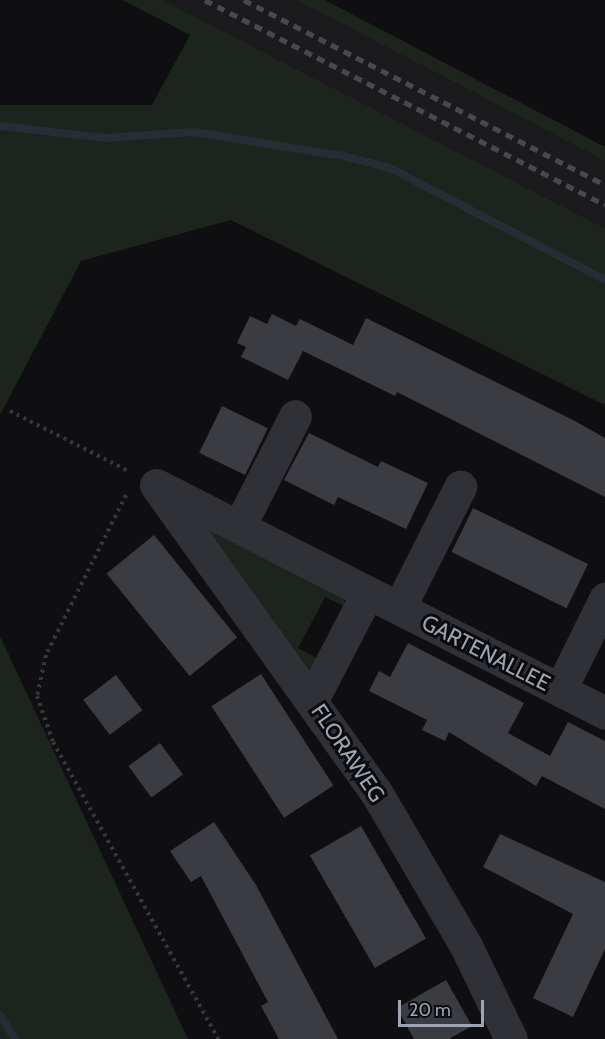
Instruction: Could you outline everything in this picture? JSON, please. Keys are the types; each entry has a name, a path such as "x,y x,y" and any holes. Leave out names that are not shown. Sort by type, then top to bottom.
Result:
{"street":[{"path":"239,527 295,416"},
{"name":"GARTENALLEE","path":"141,482 239,527 605,713"},
{"name":"FLORAWEG","path":"141,482 313,698 376,792 454,925 510,1039"},
{"path":"399,608 460,487"},
{"path":"313,698 368,592"},
{"path":"560,690 605,599"}],"path":[{"path":"10,411 141,482 46,655 37,696 53,742 218,1039"}],"shaded area":[{"path":"123,0 163,0 605,228 605,405 231,220 81,261 0,415 0,105 152,105 190,35"},
{"path":"163,0 296,0 605,161 605,228"},
{"path":"296,0 325,0 605,147 605,161"},
{"path":"187,512 345,595 344,606 325,597 298,648 317,658 309,672"},
{"path":"0,636 188,1039 0,1039"}],"building":[{"path":"272,314 296,326 300,319 353,345 366,318 575,421 605,438 605,497 397,392 395,396 303,351 288,380 241,357 246,347 237,343 250,316 267,324"},
{"path":"222,406 268,428 245,475 199,453"},
{"path":"309,433 378,467 381,461 428,483 406,529 338,497 334,505 284,480"},
{"path":"473,508 588,564 567,608 452,552"},
{"path":"154,535 237,638 190,676 107,573"},
{"path":"408,643 524,703 508,733 550,756 568,722 605,741 605,809 542,776 536,786 449,732 445,741 422,730 427,720 369,691 379,671 390,677"},
{"path":"261,674 333,786 284,818 212,706"},
{"path":"116,675 142,710 110,735 83,700"},
{"path":"160,743 183,775 151,797 128,766"},
{"path":"214,822 256,885 338,1039 279,1039 261,1006 268,1002 201,876 191,882 170,851"},
{"path":"361,826 426,939 375,968 310,856"},
{"path":"500,834 605,882 605,949 573,1017 533,998 573,914 483,867"},
{"path":"446,980 472,1026 449,1039 414,1039 397,1008"}],"waterway":[{"path":"0,126 106,138 193,132 343,156 390,168 605,280"},
{"path":"0,1015 15,1039"}],"railway":[{"path":"205,0 605,205"},
{"path":"244,0 605,185"}]}
